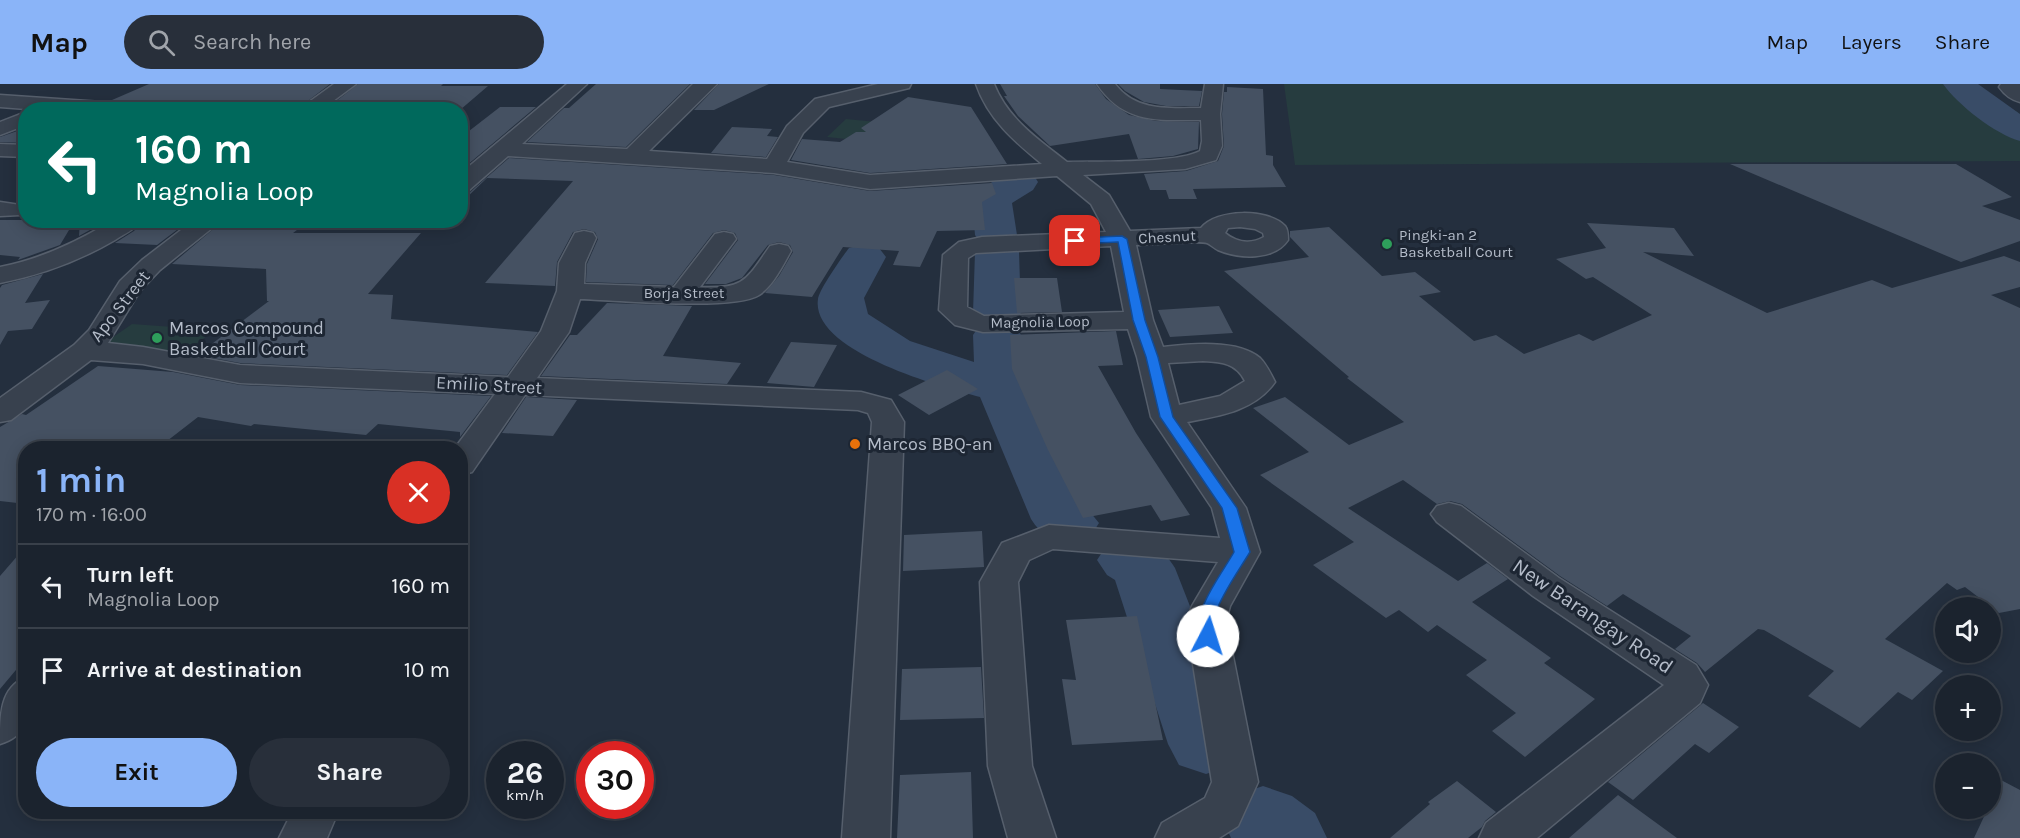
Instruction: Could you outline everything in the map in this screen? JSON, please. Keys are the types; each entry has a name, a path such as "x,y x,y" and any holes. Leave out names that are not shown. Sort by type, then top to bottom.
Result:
{"street":[{"path":"319,102 347,84"},
{"path":"468,192 503,149 578,84"},
{"path":"632,156 701,87 708,84"},
{"path":"774,165 794,130 822,103 902,84"},
{"path":"985,84 989,100 1014,129 1101,200 1122,239 1139,320 1152,357 1167,417 1230,508 1242,552 1211,606 1206,621 1230,744 1235,782 1222,812 1179,838"},
{"path":"1106,84 1117,100 1127,107 1210,114"},
{"path":"503,149 774,165 870,182 1171,164 1205,158 1212,148 1210,114 1214,84"},
{"path":"2020,87 2008,87 2020,96"},
{"path":"64,102 96,88"},
{"path":"0,101 18,103"},
{"path":"0,129 18,121"},
{"path":"0,150 18,151"},
{"path":"0,275 22,272 64,259 116,228"},
{"name":"Apo Street","path":"0,413 84,351 100,335 129,287 151,265 200,228"},
{"name":"Chesnut","path":"1122,239 1213,235"},
{"path":"468,454 555,332 570,291 572,263 584,238"},
{"path":"681,295 724,239"},
{"name":"Magnolia Loop","path":"1122,239 982,244 968,247 956,255 953,310 965,319 983,324 1139,320"},
{"name":"Borja Street","path":"570,291 718,296 748,290 765,273 779,250"},
{"name":"Emilio Street","path":"84,351 120,352 240,374 861,401 880,407 888,422 866,838"},
{"path":"1152,357 1188,351 1238,357 1250,364 1260,382 1255,390 1222,405 1167,417"},
{"name":"New Barangay Road","path":"1449,514 1546,587 1681,676 1687,685 1685,692 1503,838"},
{"path":"1032,838 1010,766 999,582 1015,552 1049,537 1242,552"},
{"path":"0,691 18,691"},
{"path":"0,727 18,702"},
{"path":"303,838 312,819"}],"green space":[{"path":"1284,84 1974,84 2020,114 2020,122 2010,126 2020,133 2020,161 1295,165"},
{"path":"846,119 938,128 922,147 827,137"},
{"name":"Marcos Compound Basketball Court","path":"132,324 215,330 184,353 99,347"}],"building":[{"path":"149,84 330,84 306,102 112,100"},
{"path":"358,84 488,86 468,103 335,102"},
{"path":"596,84 690,84 626,147 527,142 564,108 569,108"},
{"path":"719,84 769,84 714,110 694,110"},
{"path":"1000,84 1095,84 1106,99 1129,115 1156,121 1199,122 1198,149 1173,156 1138,159 1129,134 1050,146 1018,116 1004,96 1007,96"},
{"path":"1118,84 1160,84 1160,89 1202,91 1199,106 1166,106 1144,102"},
{"path":"1227,87 1263,89 1266,155 1273,156 1273,165 1286,187 1193,189 1197,199 1169,199 1166,190 1150,190 1144,174 1186,171 1218,161 1224,146 1222,114 1224,92 1227,92"},
{"path":"908,97 971,107 1007,164 870,173 791,160 802,139 840,142 856,132 866,132 861,128"},
{"path":"500,107 536,107 468,164 468,132"},
{"path":"732,127 772,129 767,136 778,137 766,157 711,153"},
{"path":"18,131 18,143 0,142 0,137"},
{"path":"509,158 774,175 870,191 992,183 996,194 982,202 985,230 937,231 920,267 893,265 899,251 843,247 812,297 765,293 779,276 793,252 790,245 779,242 768,245 742,278 726,284 705,284 738,240 735,233 724,230 713,233 673,285 586,282 587,264 598,239 595,232 584,229 573,232 557,262 555,286 485,283 573,181 487,178 468,196 469,193"},
{"path":"1730,164 1956,164 2012,197 1982,206 2020,220 2020,241 1961,262"},
{"path":"0,220 18,220 18,228 70,228 60,245 18,260 20,257 0,255"},
{"path":"1587,223 1674,228 1694,256 1643,252 1767,313 1872,280 1892,288 2004,256 2020,262 2020,287 1991,295 2020,308 2020,609 2001,613 2001,597 1978,597 1965,587 1957,590 1947,583 1885,639 1943,671 1935,675 1935,678 1912,700 1898,692 1860,728 1808,696 1834,671 1764,630 1758,629 1705,672 1697,663 1675,649 1691,636 1623,594 1607,606 1560,576 1462,504 1450,501 1437,504 1403,480 1348,508 1458,581 1487,563 1508,579 1472,602 1551,658 1544,663 1595,699 1525,757 1492,731 1516,713 1466,675 1487,660 1437,625 1428,632 1399,610 1386,618 1313,565 1354,542 1260,475 1309,452 1253,408 1285,397 1349,445 1404,422 1347,378 1349,377 1224,271 1309,257 1290,237 1290,231 1329,227 1382,276 1415,272 1441,292 1419,296 1474,341 1496,335 1524,354 1579,334 1593,341 1652,315 1593,277 1586,279 1556,259 1606,248"},
{"path":"80,228 94,228 79,236"},
{"path":"137,228 179,228 157,245 115,243"},
{"path":"215,228 300,228 293,233 421,233 368,294 393,295 391,319 538,332 507,375 240,363 197,355 269,301 267,301 266,269 172,264"},
{"path":"43,274 25,303 50,300 32,329 8,331 0,345 0,288 2,285"},
{"path":"1014,278 1057,278 1062,312 1017,313"},
{"path":"607,303 692,306 663,356 741,363 727,384 541,376 570,335 577,335"},
{"path":"1219,306 1233,333 1170,337 1158,310"},
{"path":"1116,331 1123,365 1098,366 1136,433 1190,515 1161,521 1151,505 1083,518 1048,450 1012,369 1010,335"},
{"path":"791,342 837,345 814,387 767,383"},
{"path":"98,366 173,372 240,385 491,396 460,437 460,432 378,424 366,435 254,424 251,426 198,417 167,441 18,441 18,503 0,501 0,427 22,414 26,415"},
{"path":"947,370 978,389 929,415 898,395"},
{"path":"526,397 577,400 553,436 502,433"},
{"path":"982,531 984,567 903,571 904,535"},
{"path":"18,555 18,668 0,689 0,576"},
{"path":"1137,616 1163,740 1072,745 1062,679 1076,680 1066,620"},
{"path":"981,667 984,718 900,720 902,669"},
{"path":"1703,703 1739,727 1709,753 1695,744 1633,800 1608,782"},
{"path":"971,772 973,838 897,838 900,775"},
{"path":"2001,780 2020,790 2020,838 1974,838 1983,819 2001,819"},
{"path":"1457,781 1496,812 1485,821 1482,827 1468,838 1390,838 1430,804 1428,802"},
{"path":"1618,795 1677,838 1569,838"}],"waterway":[{"path":"1959,84 1983,105 2020,130"},
{"path":"996,235 992,199 1019,182"},
{"path":"997,252 997,313"},
{"path":"864,257 841,298 845,321 892,352 987,383 1001,385"},
{"path":"997,335 1001,385"},
{"path":"1001,385 1061,519 1068,523"},
{"path":"1129,560 1143,568 1206,744"},
{"path":"1263,820 1286,838"}],"place":[{"name":"Pingki-an 2 Basketball Court","path":"1387,244"},
{"name":"Marcos Compound Basketball Court","path":"157,338"},
{"name":"Marcos BBQ-an","path":"855,444"}],"route":[{"path":"1075,241 1122,239 1139,320 1152,357 1167,417 1230,508 1242,552 1211,606 1206,621 1208,636"}]}
